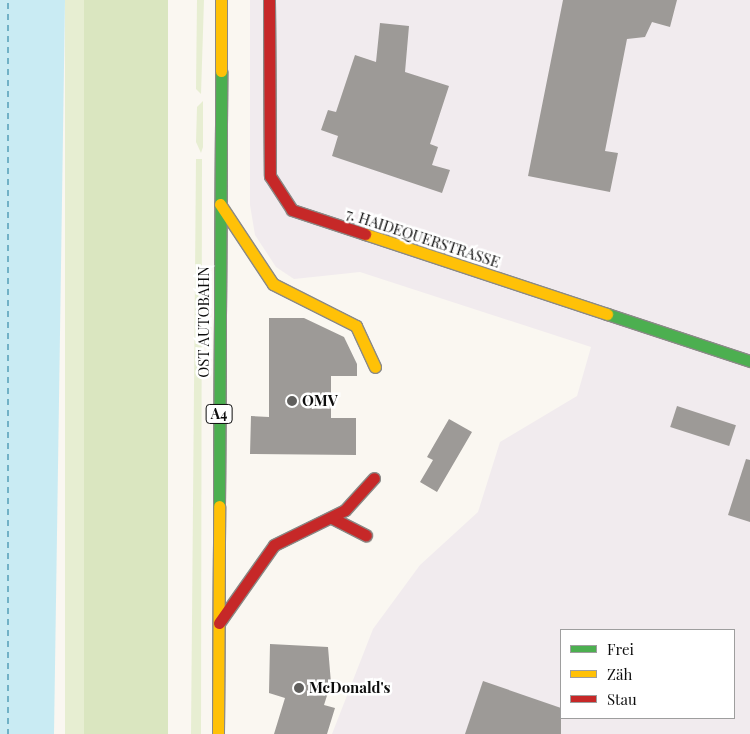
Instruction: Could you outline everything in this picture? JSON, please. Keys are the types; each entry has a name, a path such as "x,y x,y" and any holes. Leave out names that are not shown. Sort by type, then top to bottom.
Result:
{"main road":[{"name":"OST AUTOBAHN","path":"218,734 221,0"},
{"name":"7. HAIDEQUERSTRASSE","path":"269,0 270,176 292,210 750,362"},
{"path":"220,204 273,284 356,326 375,367"},
{"path":"219,623 274,545 332,518 374,478"},
{"path":"332,518 366,535"}],"shaded area":[{"path":"250,0 750,0 750,734 332,734 373,629 420,565 478,512 500,442 577,396 591,347 360,272 294,279 276,267 255,235 250,205"}],"green space":[{"path":"65,0 84,0 84,734 65,734"},
{"path":"84,0 168,0 168,734 84,734"},
{"path":"197,0 204,0 201,94 196,89"},
{"path":"203,101 203,147 201,153 196,142 197,107"},
{"path":"196,159 202,159 201,734 191,734"}],"water":[{"path":"0,0 65,0 54,734 0,734"}],"building":[{"path":"563,0 677,0 670,27 652,22 645,37 627,39 605,151 618,153 610,192 528,176"},
{"path":"380,23 409,26 405,72 449,86 430,144 438,147 432,165 450,170 442,193 332,156 338,136 321,130 328,110 336,112 355,55 376,62"},
{"path":"269,318 304,318 344,337 357,364 357,376 331,376 331,418 356,418 356,455 250,454 251,416 269,417"},
{"path":"677,406 736,425 729,446 670,427"},
{"path":"449,419 472,432 437,492 420,482 433,460 427,457"},
{"path":"746,459 750,460 750,522 728,515"},
{"name":"McDonald's","path":"270,644 328,647 331,683 324,705 335,708 327,734 274,734 285,698 269,693"},
{"path":"483,681 560,708 561,734 465,734"}],"ferry route":[{"path":"8,0 8,734"}],"traffic: fast":[{"path":"219,506 221,71"},
{"path":"607,314 750,361"}],"traffic: slow":[{"path":"221,0 221,71"},
{"path":"220,204 273,284 356,326 375,367"},
{"path":"365,234 607,314"},
{"path":"218,734 219,506"}],"traffic: jam":[{"path":"269,0 270,176 292,210 365,234"},
{"path":"219,623 274,545 345,510 374,478"},
{"path":"332,518 366,535"}],"place":[{"name":"OMV","path":"292,401"},
{"name":"McDonald's","path":"299,688"}]}
